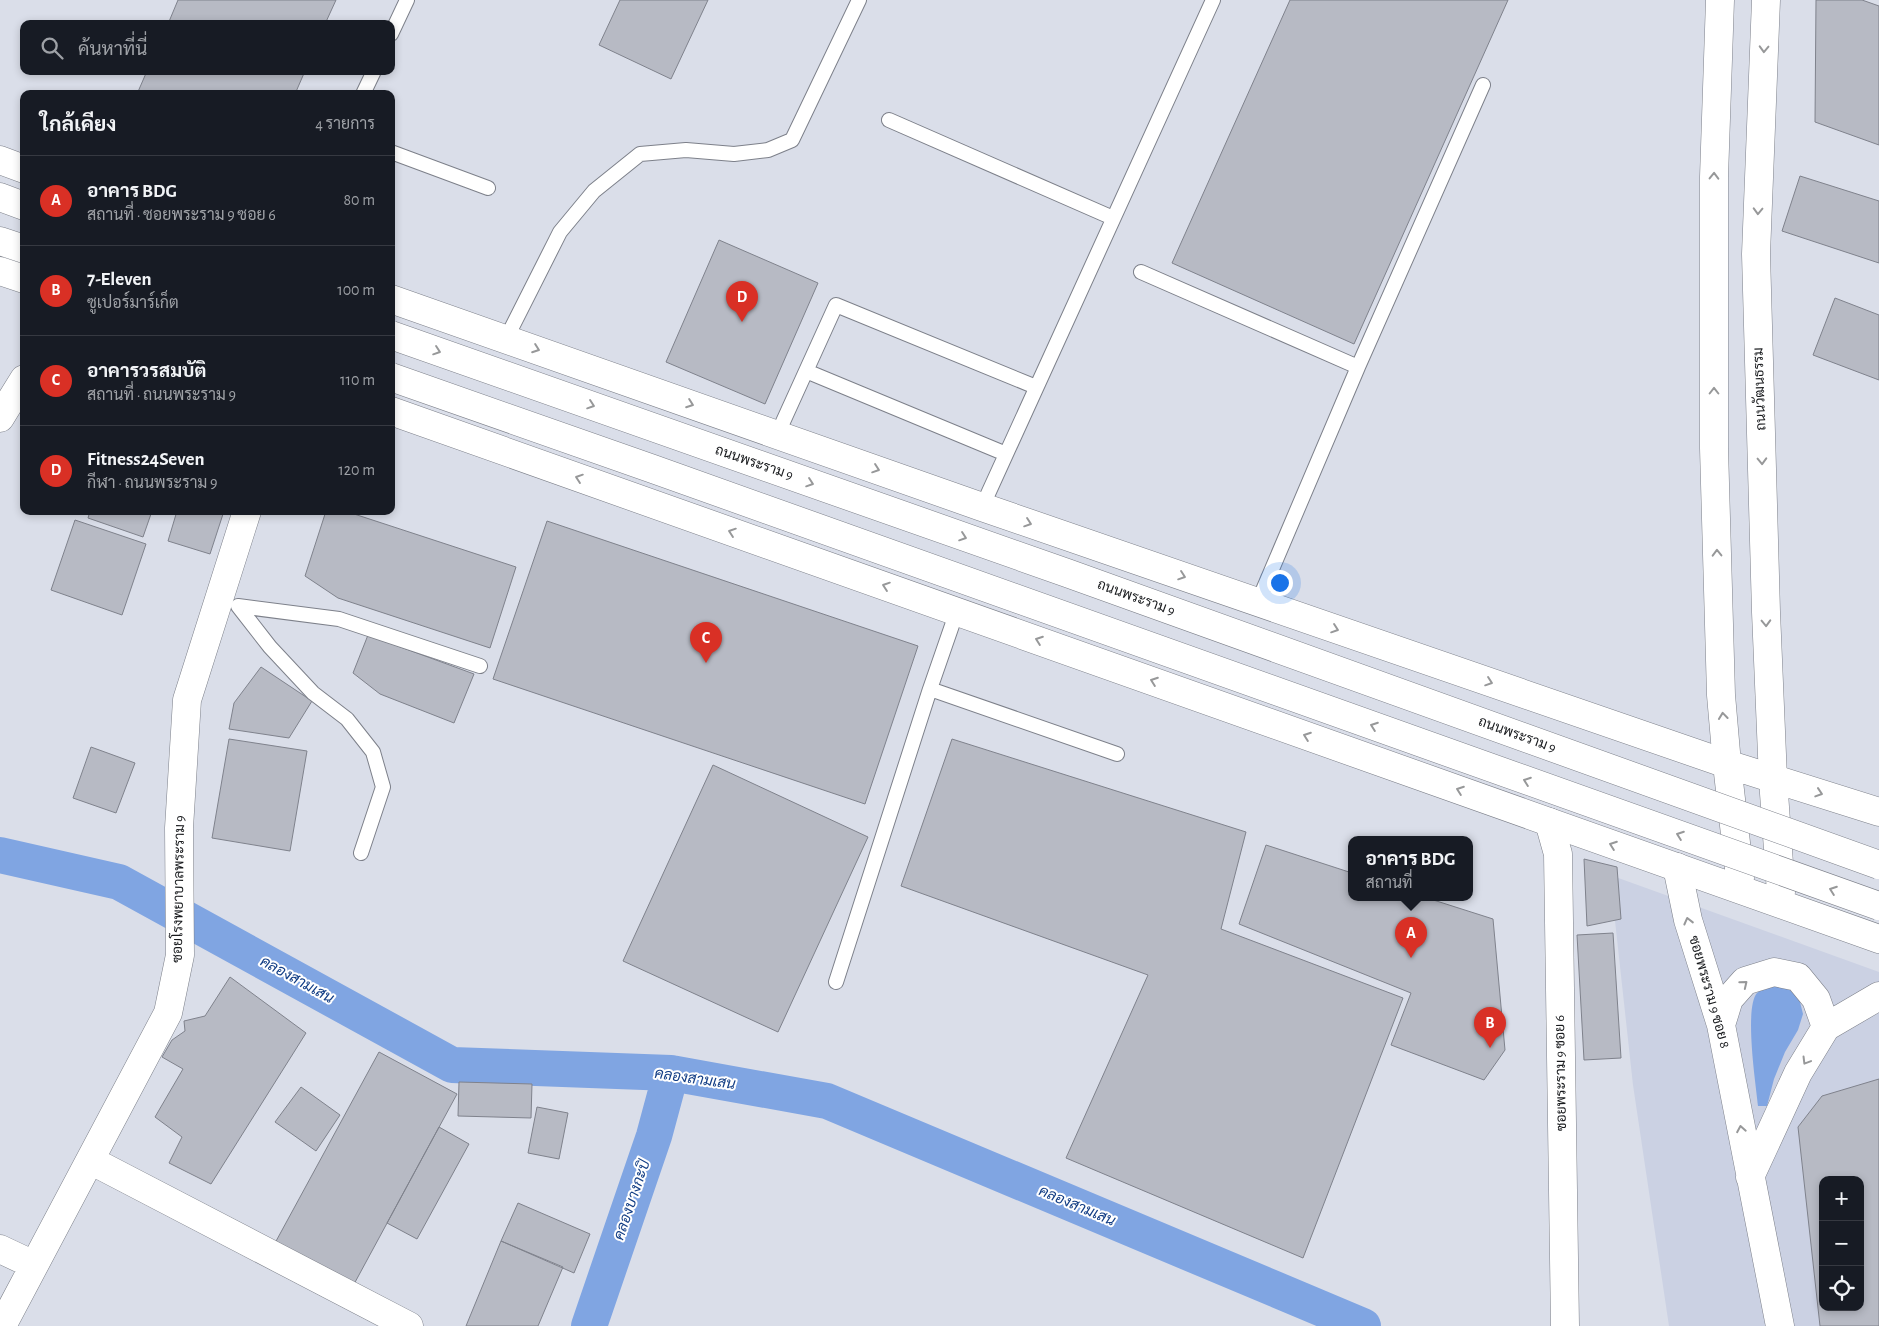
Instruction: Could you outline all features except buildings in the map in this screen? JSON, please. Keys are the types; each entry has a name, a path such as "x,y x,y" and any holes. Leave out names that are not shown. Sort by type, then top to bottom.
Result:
{"main road":[{"path":"1720,0 1714,177 1714,448 1721,695 1742,890"},
{"name":"ถนนวัฒนธรรม","path":"1766,0 1756,254 1766,612 1773,779 1782,904"},
{"path":"0,160 20,168"},
{"path":"0,198 20,205"},
{"path":"0,241 20,248"},
{"path":"0,271 20,278"},
{"path":"395,299 982,507 1727,764 1879,812"},
{"name":"ถนนพระราม 9","path":"395,336 1076,576 1879,864"},
{"path":"395,378 1879,906"},
{"path":"0,418 20,386"},
{"path":"395,412 1879,939"},
{"name":"ซอยโรงพยาบาลพระราม 9","path":"2,1326 168,1013 180,955 179,828 187,700 229,601 246,515"},
{"name":"ซอยพระราม 9 ซอย 6","path":"1549,822 1558,854 1565,1324"},
{"name":"ซอยพระราม 9 ซอย 8","path":"1677,867 1688,920 1721,1025 1780,1326"},
{"path":"1721,1025 1729,999 1745,981 1774,972 1798,977 1816,999 1826,1027"},
{"path":"1750,1176 1798,1073 1826,1027 1879,996"},
{"path":"90,1160 408,1326"},
{"path":"0,1249 34,1264"}],"lane":[{"path":"395,26 407,0"},
{"path":"506,338 560,232 594,191 640,154 686,150 734,154 768,150 792,140 859,0"},
{"path":"982,507 1212,0"},
{"path":"365,90 372,75"},
{"path":"1258,602 1358,367 1483,85"},
{"path":"889,120 1113,218"},
{"path":"395,153 488,188"},
{"path":"1141,272 1358,367"},
{"path":"777,434 836,305 1036,388"},
{"path":"806,371 1006,454"},
{"path":"229,601 340,619 480,666"},
{"path":"229,601 313,693 348,720 372,752 383,787 361,852"},
{"path":"836,982 956,611"},
{"path":"930,689 1117,754"}],"shaded area":[{"path":"1610,875 1879,972 1879,1326 1669,1326 1633,1085"}],"water":[{"path":"1771,985 1788,988 1799,998 1803,1014 1798,1030 1785,1052 1774,1079 1767,1106 1758,1106 1752,1047 1751,1014 1753,1001 1757,993"}],"waterway":[{"name":"คลองสามเสน","path":"0,855 119,882 452,1065 671,1073 827,1101 1363,1326"},
{"name":"คลองบางกะปิ","path":"589,1326 654,1136 671,1073"}],"place":[{"name":"Fitness24Seven","path":"742,322"},
{"name":"อาคารวรสมบัติ","path":"706,663"},
{"name":"อาคาร BDG","path":"1411,958"},
{"name":"7-Eleven","path":"1490,1048"}]}
